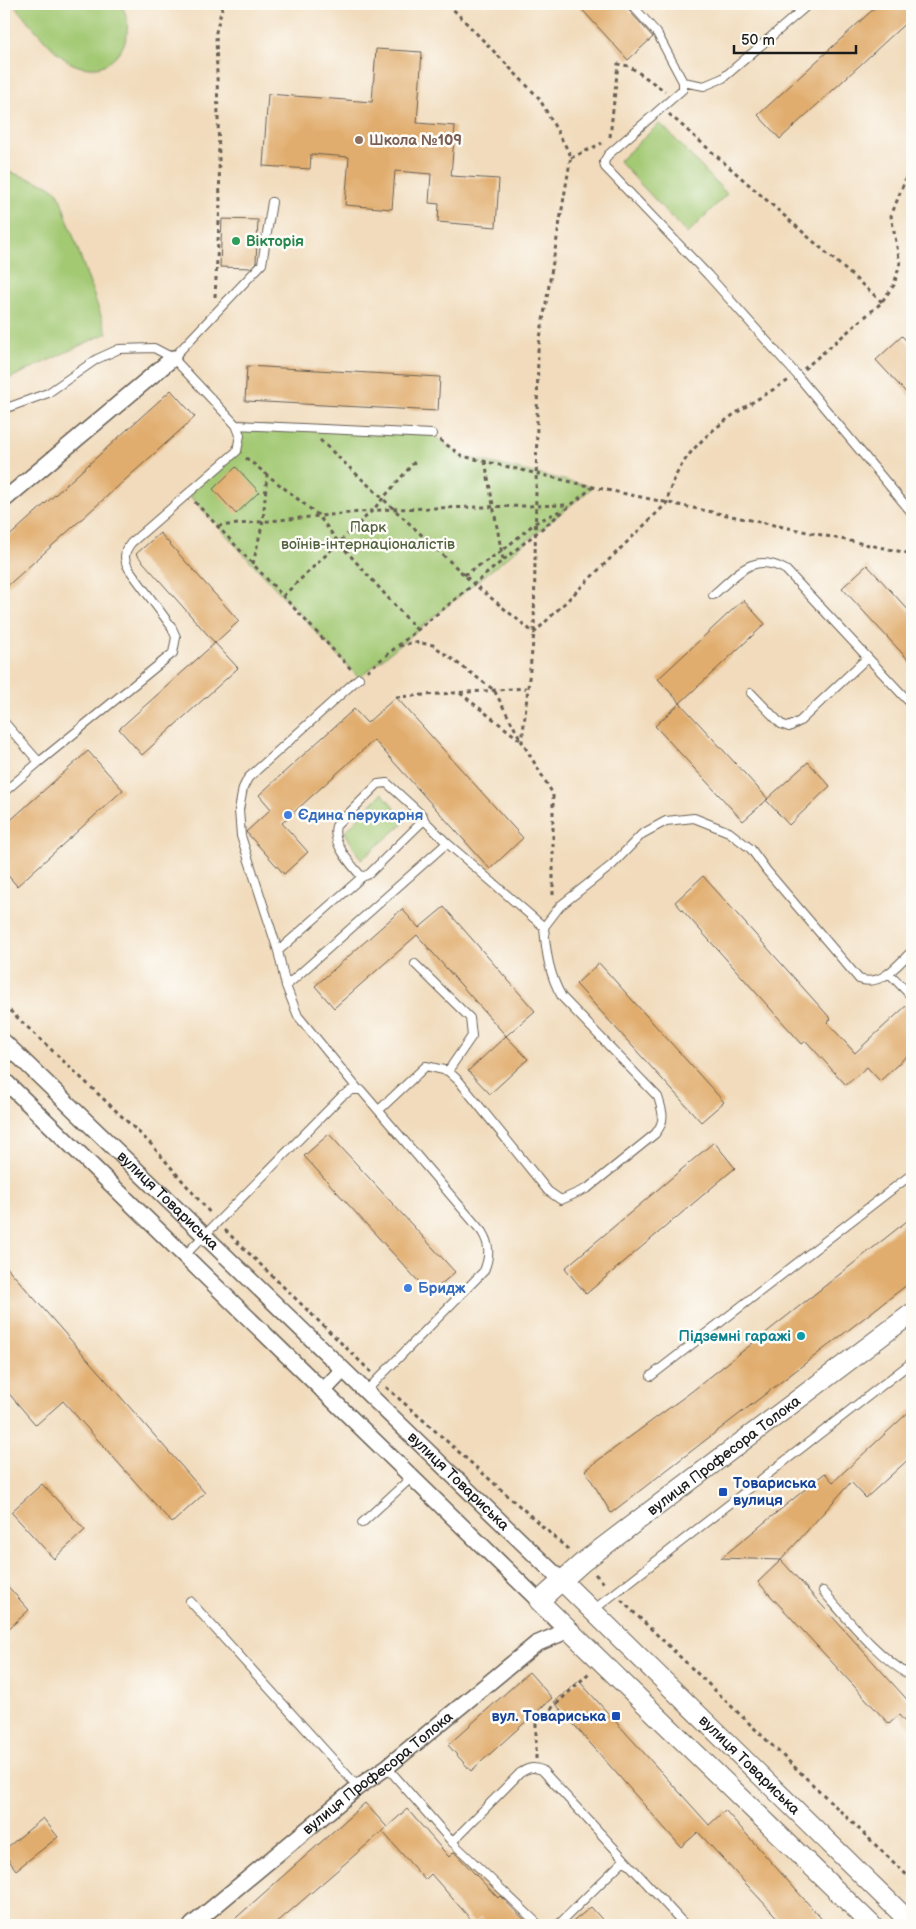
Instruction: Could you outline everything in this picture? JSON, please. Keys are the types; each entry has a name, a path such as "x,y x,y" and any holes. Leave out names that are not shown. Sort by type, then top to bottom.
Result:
{"street":[{"path":"4,500 173,358"},
{"name":"вулиця Товариська","path":"4,1042 561,1580 912,1924"},
{"name":"вулиця Товариська","path":"4,1080 323,1391 413,1476 568,1630 872,1925"},
{"name":"вулиця Професора Толока","path":"539,1601 583,1562 912,1313"},
{"path":"323,1391 343,1370"},
{"name":"вулиця Професора Толока","path":"192,1925 358,1787 387,1766 536,1644 568,1630"}],"lane":[{"path":"631,4 657,33 683,82 683,89 608,156 604,162 605,167 708,275 797,375 912,513"},
{"path":"683,82 704,86 723,78 809,4"},
{"path":"173,358 262,264 272,202"},
{"path":"4,409 48,393 97,359 119,349 154,348 173,358 236,425 240,435 237,451 131,543 126,550 125,557 129,569 175,632 174,653 4,792"},
{"path":"236,425 432,434"},
{"path":"714,595 750,563 770,562 786,570 912,705"},
{"path":"751,693 781,724 789,727 800,721 867,658"},
{"path":"359,678 248,778 243,788 239,810 242,836 278,952 286,986 298,1016 357,1088 379,1110 482,1232 488,1241 489,1250 484,1270 365,1392"},
{"path":"4,722 39,762"},
{"path":"362,878 339,845 334,832 336,826 378,784 387,783 423,816 424,820 447,843 544,927"},
{"path":"379,1110 426,1066 448,1071 473,1096 548,1191 561,1200 588,1188 661,1127 664,1119 658,1097 562,997 554,983 544,927 553,913 612,865 642,834 666,821 694,818 729,832 751,849 855,976 871,981 879,980 912,951"},
{"path":"278,952 362,878 370,874 424,820"},
{"path":"286,986 447,843"},
{"path":"415,964 470,1018 472,1036 448,1071"},
{"path":"889,973 912,997"},
{"path":"184,1256 342,1096 357,1088"},
{"path":"651,1376 912,1174"},
{"path":"592,1611 912,1362"},
{"path":"362,1523 413,1476"},
{"path":"823,1592 874,1648 893,1665 912,1677"},
{"path":"190,1601 358,1787"},
{"path":"387,1766 452,1842 539,1925"},
{"path":"452,1842 520,1773 535,1767 551,1778 685,1925"},
{"path":"558,1925 624,1860"}],"path":[{"path":"214,314 220,203 216,32 223,4"},
{"path":"448,4 539,98 571,158 538,350 534,633 526,688 522,742"},
{"path":"571,158 610,140 618,64 629,66 674,98"},
{"path":"663,109 882,302"},
{"path":"534,633 667,503 669,490 690,452 734,413 797,375 880,304 894,285 900,263 891,216 912,162"},
{"path":"308,428 381,500 474,584 534,633"},
{"path":"432,434 462,456 593,487 912,554"},
{"path":"237,451 318,515 339,543 417,630"},
{"path":"283,596 372,510 417,459"},
{"path":"485,461 503,560"},
{"path":"253,564 263,521 268,475"},
{"path":"188,494 359,678 593,487"},
{"path":"218,526 372,510 570,505"},
{"path":"464,575 502,551 535,523 570,505"},
{"path":"396,647 414,642 433,645 494,690 553,794 553,913"},
{"path":"396,697 526,688"},
{"path":"459,693 522,742"},
{"path":"4,1006 150,1142 218,1222 377,1379 583,1562 912,1880"},
{"path":"535,1767 536,1723 602,1662"}],"green space":[{"path":"13,4 121,4 126,17 127,30 125,42 119,53 99,67 87,68 73,64 50,45"},
{"path":"660,123 727,194 687,234 619,161"},
{"path":"4,170 48,185 58,192 107,333 4,381"},
{"name":"Парк воїнів-інтернаціоналістів","path":"236,425 432,434 462,456 593,487 359,678 188,494 237,451"},
{"path":"382,793 406,821 361,860 345,832"}],"building":[{"path":"577,4 623,4 653,37 628,60"},
{"path":"879,4 912,4 912,17 780,139 758,115"},
{"name":"Школа №109","path":"376,49 422,52 417,123 455,126 451,176 499,179 496,227 438,222 439,204 429,203 431,174 395,171 392,209 345,205 349,157 311,154 310,169 263,166 268,94 372,102"},
{"name":"Вікторія","path":"222,219 258,220 256,262 251,268 220,267"},
{"path":"902,336 912,347 912,399 876,360"},
{"path":"247,366 440,377 438,411 245,401"},
{"path":"171,390 195,417 4,589 4,541"},
{"path":"236,467 259,492 236,514 213,489"},
{"path":"160,533 239,621 215,643 136,554"},
{"path":"867,565 912,614 912,664 842,588"},
{"path":"743,600 765,624 680,703 658,679"},
{"path":"215,643 238,668 142,755 119,729"},
{"path":"396,697 523,838 490,869 374,740 282,823 308,852 284,874 246,832 271,809 259,795 354,709 367,723"},
{"path":"680,703 768,799 743,821 655,726"},
{"path":"88,751 123,790 17,886 4,871 4,826"},
{"path":"808,762 830,786 789,825 766,800"},
{"path":"703,876 831,1019 827,1022 855,1053 906,1006 912,1013 912,1051 880,1081 867,1067 846,1085 806,1041 802,1044 675,902"},
{"path":"444,907 535,1011 506,1036 417,935 334,1008 315,986 402,909 419,928"},
{"path":"599,963 724,1102 701,1122 576,984"},
{"path":"506,1036 528,1059 490,1094 468,1071"},
{"path":"329,1134 455,1272 430,1294 304,1156"},
{"path":"714,1142 735,1168 586,1294 565,1268"},
{"name":"Підземні гаражі","path":"912,1217 912,1281 611,1513 585,1470 691,1392"},
{"path":"4,1264 205,1493 172,1523 63,1401 36,1425 4,1388"},
{"path":"912,1409 912,1456 866,1498 851,1482 781,1560 721,1558 825,1473 833,1482"},
{"path":"42,1484 85,1530 54,1559 11,1512"},
{"path":"781,1560 912,1705 912,1730 899,1715 889,1724 758,1582"},
{"path":"4,1582 29,1610 4,1633"},
{"path":"529,1672 552,1698 471,1771 448,1745"},
{"path":"579,1681 709,1825 725,1810 827,1925 784,1925 698,1832 681,1847 554,1702"},
{"path":"365,1803 387,1827 407,1809 449,1857 454,1852 498,1898 500,1896 530,1925 488,1925 481,1917 474,1923 431,1874 425,1880 382,1831 274,1925 228,1925"},
{"path":"43,1818 58,1837 16,1870 4,1854 4,1850"},
{"path":"591,1907 607,1925 569,1925"}],"place":[{"name":"Школа №109","path":"359,140"},
{"name":"Вікторія","path":"236,241"},
{"name":"Єдина перукарня","path":"288,815"},
{"name":"Бридж","path":"408,1288"},
{"name":"Підземні гаражі","path":"801,1336"},
{"name":"Товариська вулиця","path":"723,1492"},
{"name":"вул. Товариська","path":"616,1716"}]}
